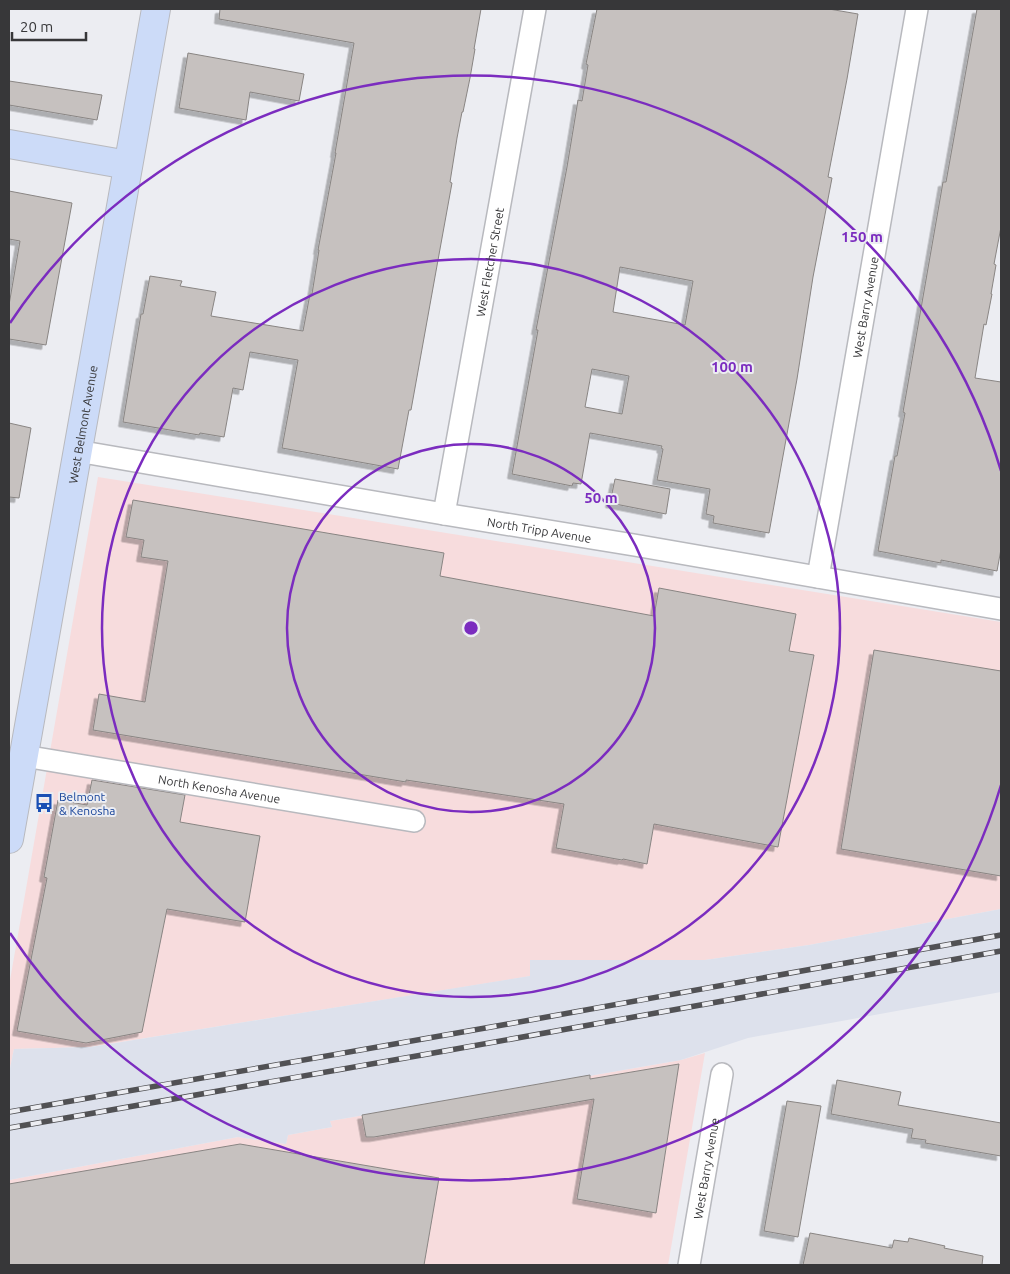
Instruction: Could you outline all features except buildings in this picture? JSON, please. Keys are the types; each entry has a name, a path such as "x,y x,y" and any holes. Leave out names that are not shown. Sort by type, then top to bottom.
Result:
{"main road":[{"name":"West Belmont Avenue","path":"9,839 156,9"},
{"path":"9,144 128,165"}],"street":[{"name":"West Fletcher Street","path":"444,514 535,9"},
{"name":"West Barry Avenue","path":"818,577 917,9"},
{"name":"North Tripp Avenue","path":"77,451 444,514 634,544 1001,608"},
{"name":"North Kenosha Avenue","path":"24,756 414,821"},
{"name":"West Barry Avenue","path":"689,1265 722,1074"}],"shaded area":[{"path":"98,477 1001,622 1001,909 809,945 705,960 530,960 531,976 90,1047 14,1049 9,1073 9,986"},
{"path":"1001,909 1001,992 748,1038 681,1060 330,1121 332,1127 288,1135 286,1144 238,1137 9,1180 9,1073 14,1049 91,1047 530,976 530,960 705,960 809,945"},
{"path":"705,1053 668,1265 9,1265 9,1180 238,1137 286,1144 288,1135 332,1127 330,1121 681,1060"}],"railway":[{"path":"9,1112 1001,935"},
{"path":"9,1128 1001,951"}],"place":[{"name":"Belmont & Kenosha","path":"44,803"}]}
